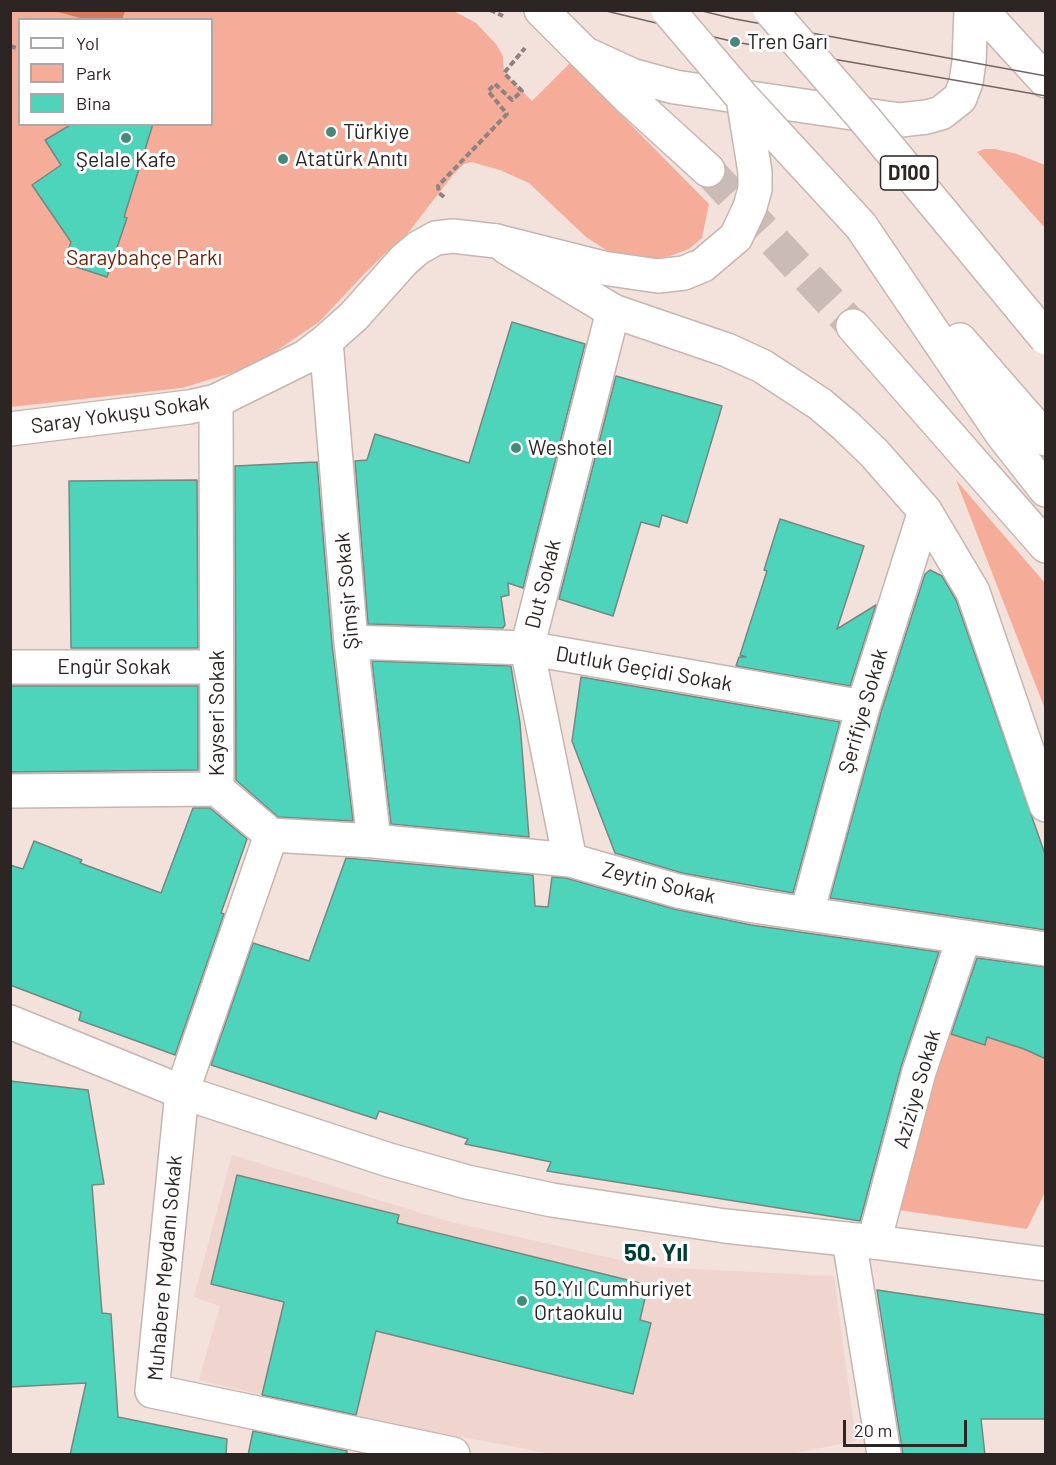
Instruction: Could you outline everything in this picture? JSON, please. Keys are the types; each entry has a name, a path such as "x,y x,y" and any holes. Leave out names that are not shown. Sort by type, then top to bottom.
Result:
{"main road":[{"path":"541,10 629,98 708,170"},
{"path":"668,10 743,98 861,226 1025,430 1046,490"},
{"name":"D100","path":"770,10 863,117 1046,338"},
{"path":"586,54 634,76 675,87 892,119 927,117 941,113 960,98 966,82 969,62 971,10"},
{"path":"981,10 1046,81"},
{"name":"Saray Yokuşu Sokak","path":"10,429 189,408 216,401 305,357 354,316 404,260 418,248 436,238 453,236 496,241 603,268 658,276 684,273 703,265 736,237 750,207 755,189 756,172 743,98"},
{"path":"496,241 613,311 727,350 762,366 792,384 846,426 874,453 925,511 973,592 1046,805"},
{"name":"Dut Sokak","path":"570,860 527,648 613,311"},
{"path":"853,326 1046,546"},
{"name":"Şimşir Sokak","path":"326,341 351,642 374,841"},
{"name":"Kayseri Sokak","path":"216,401 217,789 271,835"},
{"name":"Şerifiye Sokak","path":"807,913 863,708 925,511"},
{"name":"Dutluk Geçidi Sokak","path":"351,642 527,648 863,708"},
{"name":"Engür Sokak","path":"10,667 217,667"},
{"path":"10,791 217,789"},
{"path":"182,1092 271,835"},
{"name":"Zeytin Sokak","path":"271,835 374,841 570,860 678,891 754,906 1046,949"},
{"name":"Aziziye Sokak","path":"862,1241 964,937"},
{"path":"10,1022 182,1092 388,1160 467,1182 552,1200 725,1226 1046,1264"},
{"name":"Muhabere Meydanı Sokak","path":"182,1092 152,1390 453,1455"},
{"path":"862,1241 884,1455"}],"path":[{"path":"439,193 438,186 507,114 488,91 495,84 512,100 522,91 504,73 529,43"}],"shaded area":[{"path":"54,11 125,11 123,18 80,18"},
{"name":"50.Yıl Cumhuriyet Ortaokulu","path":"232,1155 447,1221 651,1267 834,1276 856,1441 790,1454 552,1454 356,1417 199,1380 220,1306 194,1297"}],"green space":[{"name":"Saraybahçe Parkı","path":"10,11 454,11 476,23 496,44 503,56 504,73 532,101 570,63 709,204 702,238 689,249 670,256 647,260 623,257 606,250 586,237 529,183 500,170 471,162 464,164 397,247 394,245 319,322 266,358 235,372 182,388 11,407"},
{"path":"984,149 1017,154 1045,165 1045,228 977,152"},
{"path":"956,480 1045,583 1045,709"},
{"path":"948,1033 985,1045 987,1037 1024,1049 1045,1059 1045,1192 1027,1229 892,1209"}],"building":[{"path":"69,126 152,126 124,217 127,218 107,277 64,263 71,242 32,185 61,165 45,140"},
{"name":"Weshotel","path":"512,322 585,344 523,588 508,583 509,595 501,597 505,625 503,628 368,624 355,461 367,460 375,434 469,463"},
{"path":"616,376 722,406 687,523 662,515 659,527 641,522 613,616 559,599"},
{"path":"317,462 332,644 353,821 278,817 236,780 235,466"},
{"path":"197,480 198,648 71,648 69,481"},
{"path":"780,519 864,546 837,629 876,605 850,686 736,666 739,657 746,657 740,655 767,571 764,570"},
{"path":"930,570 942,576 956,600 1046,857 1046,930 830,898 881,712 925,574"},
{"path":"372,661 511,666 520,723 529,837 391,824"},
{"path":"581,677 840,722 793,893 682,873 615,853 572,741"},
{"path":"10,686 198,686 198,770 10,772"},
{"path":"193,808 210,808 247,839 221,913 224,914 175,1055 79,1020 81,1012 10,985 10,865 23,869 34,841 82,860 80,863 161,893"},
{"path":"346,858 533,875 535,906 548,907 552,877 566,878 674,909 751,925 939,952 901,1067 860,1221 547,1171 551,1162 465,1144 468,1139 379,1111 376,1119 211,1065 253,943 309,961"},
{"path":"977,958 1046,967 1046,1059 987,1037 985,1045 951,1034"},
{"path":"10,1081 88,1090 104,1184 92,1185 102,1313 111,1314 118,1417 227,1439 226,1455 70,1455 86,1383 10,1387"},
{"path":"237,1175 399,1215 397,1223 648,1285 640,1320 651,1323 633,1394 376,1331 356,1415 262,1395 284,1302 211,1284"},
{"path":"877,1290 1046,1315 1046,1419 981,1419 985,1455 903,1455"},
{"path":"253,1431 347,1451 347,1455 248,1455"}],"tunnel":[{"path":"708,170 853,326"}],"tram line":[{"path":"602,10 735,42 1046,96"},
{"path":"698,10 735,19 1046,76"}],"place":[{"name":"Tren Garı","path":"735,42"},
{"name":"Türkiye","path":"331,132"},
{"name":"Şelale Kafe","path":"126,138"},
{"name":"Atatürk Anıtı","path":"283,159"},
{"name":"Weshotel","path":"516,448"},
{"name":"50.Yıl Cumhuriyet Ortaokulu","path":"522,1301"}],"district":[{"name":"50. Yıl","path":"656,1253"}]}
